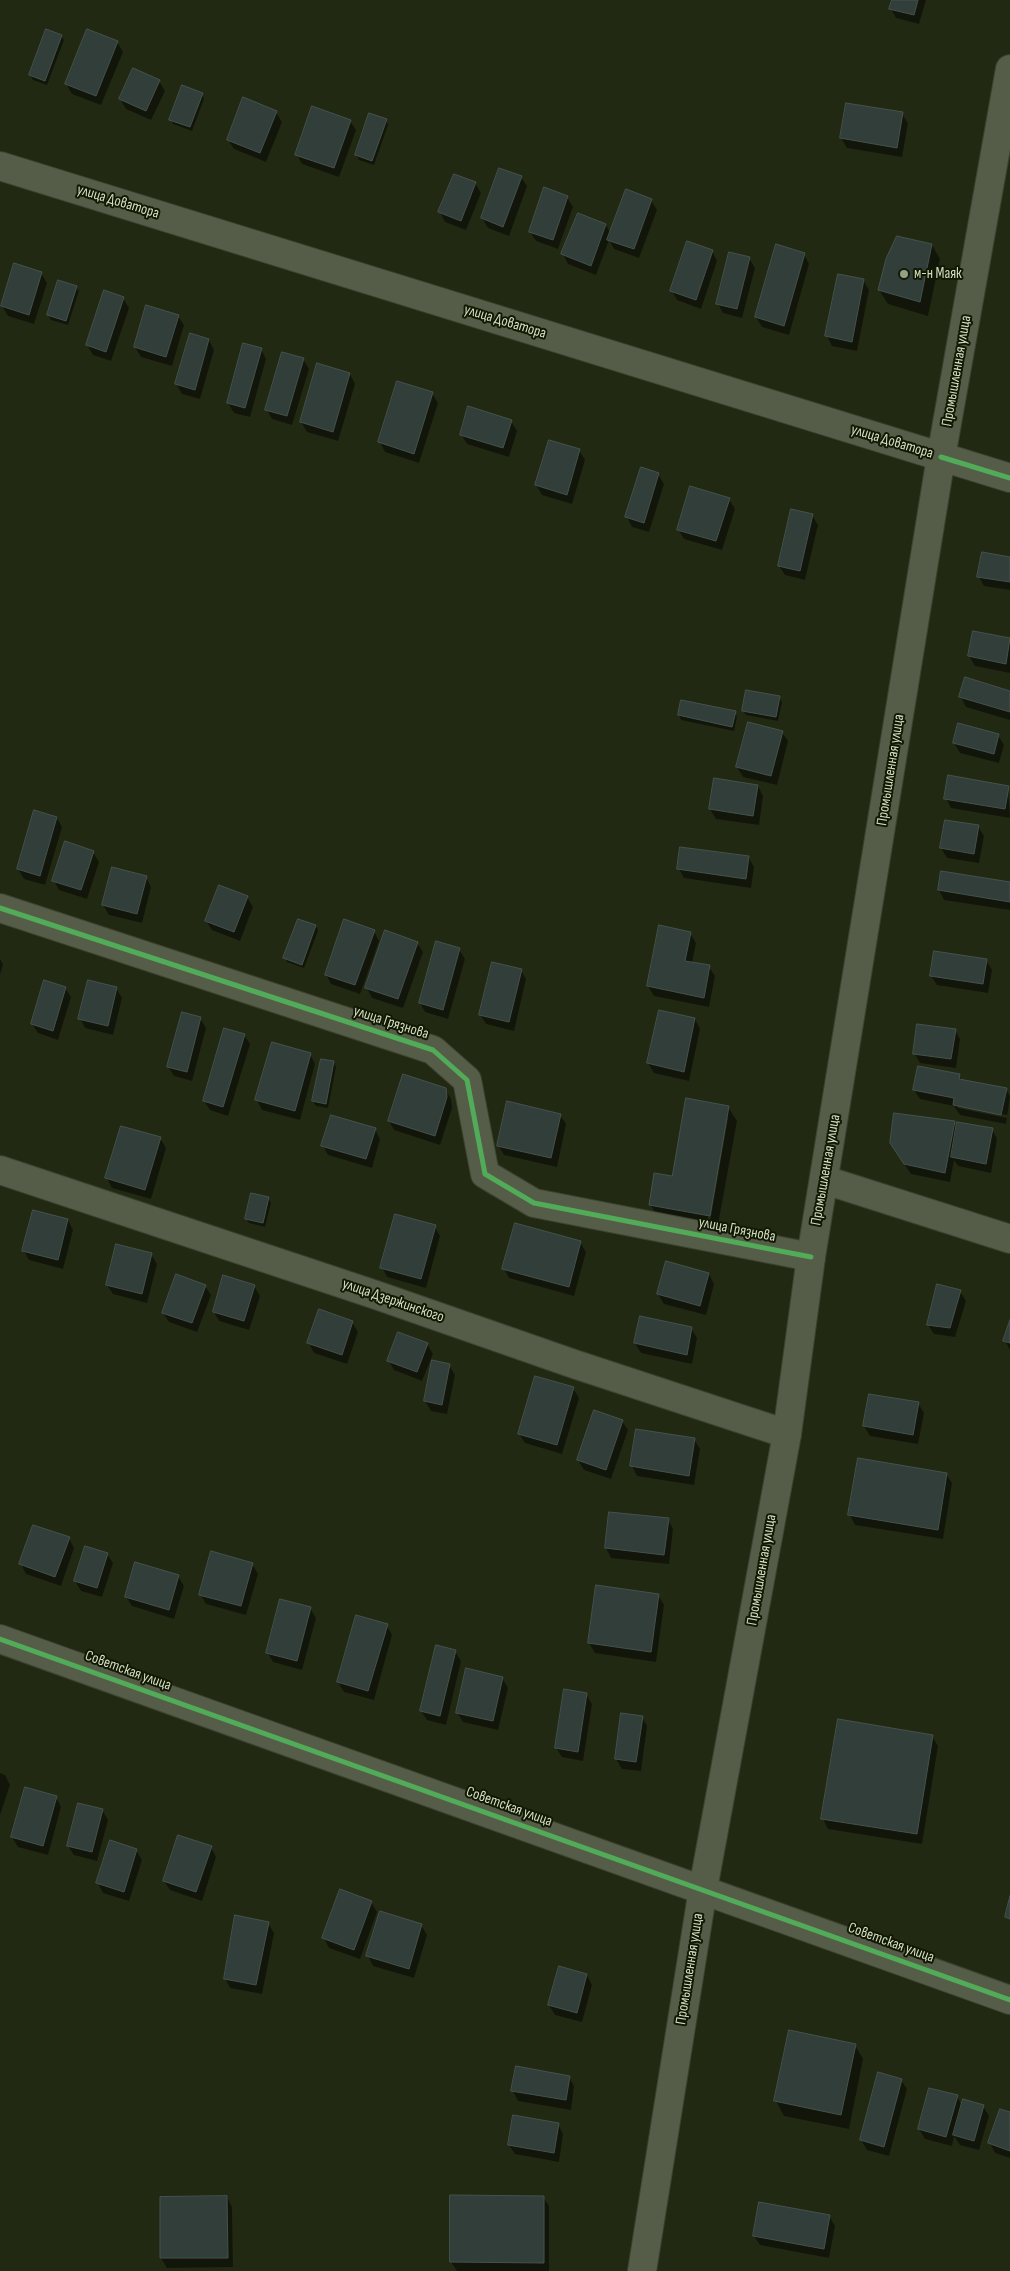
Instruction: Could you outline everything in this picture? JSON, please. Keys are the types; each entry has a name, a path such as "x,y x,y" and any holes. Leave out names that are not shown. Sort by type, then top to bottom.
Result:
{"main road":[{"name":"Промышленная улица","path":"642,2271 703,1889 786,1434 811,1257 941,457 1010,70"},
{"name":"улица Доватора","path":"0,166 1010,478"},
{"name":"улица Грязнова","path":"0,908 433,1050 467,1080 485,1174 534,1203 811,1257"},
{"name":"улица Дзержинского","path":"0,1170 786,1434"},
{"path":"825,1180 1010,1238"},
{"name":"Советская улица","path":"0,1638 1010,2000"}],"building":[{"path":"892,0 918,0 914,15 889,9"},
{"path":"46,29 62,35 45,81 29,75"},
{"path":"87,29 118,41 96,96 65,84"},
{"path":"133,68 160,80 146,111 119,99"},
{"path":"182,85 203,93 190,127 169,120"},
{"path":"243,97 277,111 260,153 227,140"},
{"path":"846,103 903,112 897,148 840,138"},
{"path":"312,106 351,120 334,168 295,155"},
{"path":"369,113 387,119 372,161 355,155"},
{"path":"499,168 522,176 503,227 481,218"},
{"path":"454,174 476,182 461,221 438,212"},
{"path":"544,187 568,196 553,240 529,232"},
{"path":"626,189 652,199 634,249 607,240"},
{"path":"578,213 606,224 591,266 561,254"},
{"name":"м-н Маяк","path":"897,236 932,244 920,302 878,290 886,259"},
{"path":"687,241 713,250 696,300 670,291"},
{"path":"776,244 805,253 784,326 755,317"},
{"path":"729,252 750,257 737,309 716,304"},
{"path":"14,263 42,272 29,315 1,306"},
{"path":"838,274 864,279 852,342 825,336"},
{"path":"58,280 77,286 66,321 47,315"},
{"path":"104,290 124,297 106,352 86,345"},
{"path":"146,305 179,315 166,357 134,347"},
{"path":"190,333 209,339 195,390 175,384"},
{"path":"243,343 262,348 245,408 227,403"},
{"path":"282,352 304,358 287,416 265,410"},
{"path":"317,363 350,373 333,432 300,422"},
{"path":"397,381 433,392 414,454 378,442"},
{"path":"468,406 512,420 503,448 460,435"},
{"path":"549,440 580,449 567,495 535,485"},
{"path":"641,467 659,473 644,523 625,517"},
{"path":"690,486 730,498 716,541 677,530"},
{"path":"791,509 813,514 800,571 778,566"},
{"path":"982,552 1010,557 1010,582 977,577"},
{"path":"973,631 1010,638 1006,664 968,656"},
{"path":"965,677 1010,691 1010,712 959,697"},
{"path":"746,690 780,696 776,717 742,711"},
{"path":"681,700 736,711 732,727 678,715"},
{"path":"748,722 783,731 771,776 736,767"},
{"path":"958,723 999,734 994,754 953,743"},
{"path":"948,775 1009,786 1005,809 944,799"},
{"path":"714,778 758,785 753,816 709,809"},
{"path":"34,810 57,817 40,876 17,869"},
{"path":"945,820 979,825 974,854 940,848"},
{"path":"65,841 94,851 81,890 52,881"},
{"path":"680,847 749,856 746,879 677,869"},
{"path":"112,867 147,876 137,914 102,905"},
{"path":"941,871 1010,882 1010,902 938,890"},
{"path":"219,885 248,896 234,932 205,921"},
{"path":"298,919 316,925 302,965 283,958"},
{"path":"344,919 375,930 355,985 325,975"},
{"path":"659,925 691,932 685,961 710,965 704,998 647,986"},
{"path":"385,930 418,942 398,999 365,988"},
{"path":"436,941 460,948 443,1010 419,1003"},
{"path":"934,951 987,959 983,984 930,976"},
{"path":"492,962 522,969 509,1022 479,1015"},
{"path":"44,980 66,987 53,1031 31,1024"},
{"path":"88,980 117,987 108,1026 78,1019"},
{"path":"659,1010 695,1018 684,1072 647,1063"},
{"path":"182,1012 201,1017 187,1072 167,1067"},
{"path":"917,1024 956,1029 951,1059 913,1054"},
{"path":"224,1028 245,1034 223,1107 203,1101"},
{"path":"272,1042 311,1053 295,1111 255,1100"},
{"path":"321,1059 334,1061 326,1104 312,1101"},
{"path":"918,1066 960,1074 959,1079 1007,1088 1001,1115 953,1105 954,1098 913,1090"},
{"path":"403,1074 446,1088 447,1097 435,1136 388,1121"},
{"path":"686,1098 729,1106 710,1216 649,1205 654,1173 672,1176"},
{"path":"507,1101 561,1114 551,1158 497,1146"},
{"path":"894,1113 955,1121 945,1173 904,1164 890,1143"},
{"path":"331,1115 376,1128 366,1159 321,1146"},
{"path":"957,1122 993,1128 986,1164 951,1157"},
{"path":"121,1126 161,1137 145,1190 105,1178"},
{"path":"251,1193 269,1197 263,1223 245,1219"},
{"path":"33,1210 68,1219 58,1260 22,1251"},
{"path":"395,1214 436,1225 421,1279 380,1268"},
{"path":"515,1223 581,1241 569,1287 502,1269"},
{"path":"116,1244 152,1253 142,1294 106,1285"},
{"path":"666,1261 709,1273 700,1306 657,1294"},
{"path":"176,1274 206,1285 192,1323 162,1313"},
{"path":"223,1275 255,1285 244,1321 213,1312"},
{"path":"937,1284 961,1290 950,1328 927,1325"},
{"path":"319,1309 353,1321 342,1355 307,1343"},
{"path":"640,1316 692,1327 687,1355 634,1343"},
{"path":"1010,1320 1010,1343 1003,1341"},
{"path":"398,1332 428,1343 417,1372 387,1361"},
{"path":"432,1360 450,1364 442,1405 424,1401"},
{"path":"535,1376 574,1387 557,1445 518,1434"},
{"path":"869,1394 919,1402 913,1435 863,1426"},
{"path":"594,1410 623,1420 606,1470 577,1460"},
{"path":"636,1429 695,1438 689,1476 630,1466"},
{"path":"858,1458 947,1473 938,1530 848,1515"},
{"path":"609,1512 669,1518 664,1555 605,1548"},
{"path":"33,1525 70,1537 55,1577 19,1564"},
{"path":"85,1546 108,1553 97,1588 74,1581"},
{"path":"211,1551 253,1563 241,1606 199,1595"},
{"path":"135,1562 179,1575 169,1610 125,1597"},
{"path":"596,1585 659,1594 651,1652 588,1643"},
{"path":"280,1599 311,1607 297,1661 266,1653"},
{"path":"356,1615 388,1624 368,1691 337,1682"},
{"path":"436,1645 456,1650 440,1716 420,1711"},
{"path":"466,1668 503,1677 493,1721 456,1713"},
{"path":"564,1689 587,1693 578,1752 555,1748"},
{"path":"621,1713 643,1716 636,1762 615,1759"},
{"path":"838,1719 933,1735 917,1834 821,1819"},
{"path":"25,1787 57,1796 43,1846 11,1837"},
{"path":"78,1803 103,1809 92,1852 67,1846"},
{"path":"178,1835 212,1846 196,1892 163,1881"},
{"path":"110,1840 137,1849 124,1892 96,1883"},
{"path":"340,1889 372,1901 354,1950 322,1938"},
{"path":"1010,1896 1010,1919 1005,1917"},
{"path":"380,1911 422,1924 409,1969 366,1956"},
{"path":"235,1915 269,1922 256,1985 224,1979"},
{"path":"559,1966 587,1974 577,2013 548,2005"},
{"path":"789,2030 856,2044 841,2115 774,2101"},
{"path":"516,2066 570,2076 566,2100 511,2091"},
{"path":"878,2072 902,2079 884,2147 860,2140"},
{"path":"929,2088 958,2095 946,2137 918,2129"},
{"path":"963,2099 984,2105 974,2141 953,2135"},
{"path":"1000,2109 1010,2112 1010,2151 988,2143"},
{"path":"513,2115 559,2123 554,2153 508,2145"},
{"path":"450,2195 544,2196 544,2263 450,2262"},
{"path":"227,2196 228,2258 160,2258 160,2197"},
{"path":"759,2202 830,2215 824,2249 753,2236"}],"cycle path":[{"path":"941,457 1010,478"},
{"path":"0,908 433,1050 467,1080 485,1174 534,1203 811,1257"},
{"path":"0,1639 1010,2000"}],"place":[{"name":"м-н Маяк","path":"904,274"}]}
